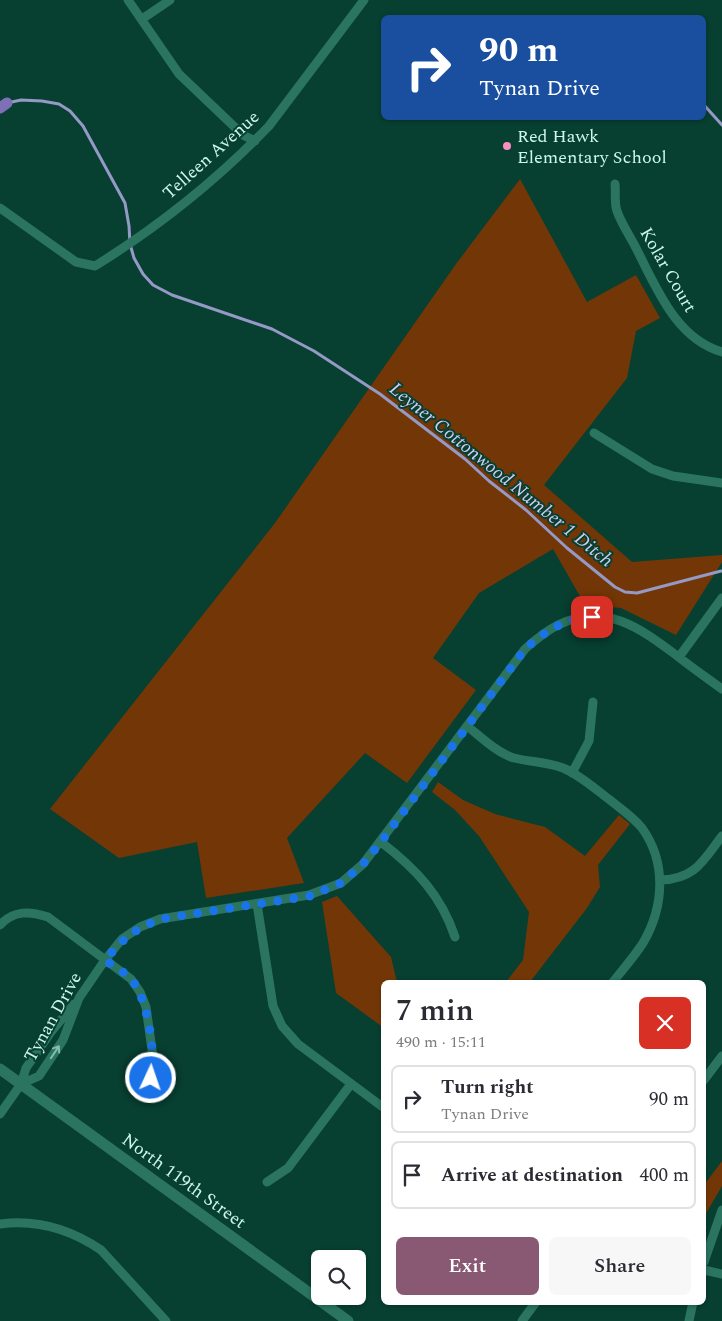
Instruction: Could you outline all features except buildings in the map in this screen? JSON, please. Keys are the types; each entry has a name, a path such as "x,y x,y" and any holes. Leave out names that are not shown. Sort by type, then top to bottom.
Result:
{"street":[{"path":"128,0 179,74 243,135 255,141"},
{"path":"142,19 170,0"},
{"name":"Telleen Avenue","path":"0,208 76,262 95,266 130,244 198,194 255,141 274,120 364,0"},
{"name":"Kolar Court","path":"615,184 616,210 660,293 680,325 705,345 722,352"},
{"path":"594,432 652,469 673,476 722,483"},
{"path":"679,657 722,598"},
{"name":"Tynan Drive","path":"21,1084 39,1076 63,1040 79,998 122,939 140,927 160,919 310,896 341,883 363,864 381,842 525,649 541,635 559,624 580,617 603,617 624,621 644,631 722,689"},
{"path":"572,773 589,741 593,702"},
{"path":"467,726 512,757 550,764 572,773 628,814 650,840 661,880 656,914 643,943 615,980"},
{"path":"661,880 672,880 688,875 700,866 722,836"},
{"path":"381,842 429,885 448,917 455,937"},
{"path":"257,904 273,1006 282,1026 298,1044 381,1106"},
{"path":"0,925 19,912 34,912 48,917 130,979 140,992 146,1007 154,1064 148,1092"},
{"path":"0,1114 21,1084 26,1068 51,1032 79,998"},
{"path":"706,1077 722,1056"},
{"name":"North 119th Street","path":"0,1069 348,1321"},
{"path":"267,1182 288,1168 351,1084"},
{"path":"706,1256 722,1210"},
{"path":"0,1224 16,1222 45,1224 68,1231 90,1243 101,1250 166,1321"},
{"path":"706,1270 722,1274"},
{"path":"522,1321 534,1305"},
{"path":"689,1321 692,1305"}],"shaded area":[{"path":"520,179 587,302 636,275 660,318 636,331 627,378 544,485 632,562 722,555 722,562 676,635 621,608 585,605 553,549 479,593 433,658 476,690 407,783 365,753 287,838 304,883 206,898 197,842 119,858 50,809 275,523 456,264"},
{"path":"438,782 463,800 495,814 545,827 585,856 619,815 630,824 598,865 600,887 587,908 532,980 508,980 523,960 529,912 479,836 455,810 432,792"},
{"path":"337,896 391,957 397,980 381,980 381,1026 336,993 322,902"},
{"path":"722,1161 722,1186 706,1214 706,1182"}],"waterway":[{"name":"Leyner Cottonwood Number 1 Ditch","path":"7,103 21,100 59,104 70,111 83,126 125,203 130,244 134,258 143,274 153,285 172,295 272,329 314,351 380,394 465,459 615,587 625,592 637,593 721,571"},
{"path":"0,108 7,103"},
{"path":"706,107 722,125"}],"place":[{"name":"Red Hawk Elementary School","path":"507,146"}],"route":[{"path":"151,1078 154,1064 146,1007 140,992 130,979 105,960 122,939 140,927 160,919 310,896 341,883 363,864 381,842 525,649 541,635 559,624 580,617 592,617"}]}
